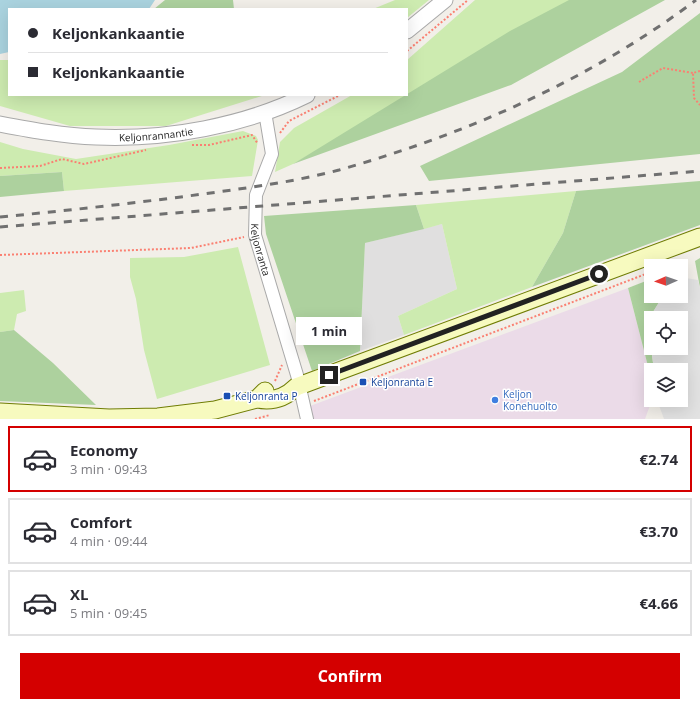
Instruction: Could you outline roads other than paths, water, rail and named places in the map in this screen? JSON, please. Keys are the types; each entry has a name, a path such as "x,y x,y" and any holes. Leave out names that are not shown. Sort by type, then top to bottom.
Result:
{"main road":[{"path":"0,412 109,418 158,417 216,410 257,399 265,391 285,385 298,386 700,237"}],"street":[{"path":"408,30 445,0"},
{"name":"Keljonrannantie","path":"0,124 76,136 141,137 214,126 266,112 305,96"},
{"name":"Keljonranta","path":"266,112 272,154 256,195 255,235 307,419"}],"water":[{"path":"0,0 155,0 150,8 8,8 8,52 0,54"}],"railway":[{"path":"0,217 141,202 302,179 386,156 433,140 525,102 613,55 655,29 696,0"},
{"path":"0,227 700,171"}],"place":[{"name":"Keljonranta E","path":"363,382"},
{"name":"Keljonranta P","path":"227,396"},
{"name":"Keljon Konehuolto","path":"495,400"}]}
